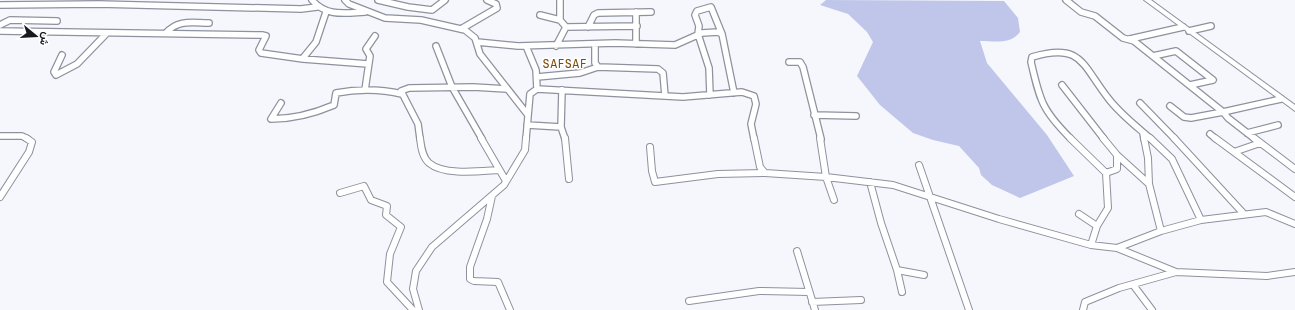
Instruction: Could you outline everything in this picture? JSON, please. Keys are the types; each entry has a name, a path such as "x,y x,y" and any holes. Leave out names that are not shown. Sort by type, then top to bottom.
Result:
{"main road":[{"path":"1147,0 1295,109"}],"street":[{"path":"0,5 6,0"},
{"path":"312,0 317,7 326,12 370,12"},
{"path":"345,0 349,4 385,18 421,20 461,29 475,38 480,54 528,115"},
{"path":"378,0 408,7 432,10"},
{"path":"421,20 445,0"},
{"path":"461,29 479,20 496,8 496,4 487,0"},
{"path":"560,0 560,20 566,28"},
{"path":"1066,0 1081,12 1095,16 1123,38 1134,41 1223,112 1228,118 1295,169"},
{"path":"0,5 99,4 301,9 317,7"},
{"path":"710,95 709,68 698,34 699,26 695,15 697,11 711,7 720,26 734,93"},
{"path":"303,58 316,42 326,12"},
{"path":"636,12 636,44"},
{"path":"588,27 594,15 598,13 651,12"},
{"path":"540,15 560,20"},
{"path":"0,25 5,21 10,20 57,21"},
{"path":"166,33 176,22 209,23"},
{"path":"566,28 637,26"},
{"path":"1128,39 1211,26"},
{"path":"556,46 566,28"},
{"path":"0,31 262,35 266,36 259,50 261,53 303,59 368,64"},
{"path":"477,42 526,46 595,44 675,45 698,34 710,32 722,34"},
{"path":"62,55 54,72 56,75 63,74 88,54 107,33"},
{"path":"365,90 370,66 368,64 370,56 366,49 375,36"},
{"path":"595,44 595,62 598,67"},
{"path":"436,46 452,87 506,181"},
{"path":"526,46 537,77 537,89"},
{"path":"1153,56 1176,51 1213,80 1190,85"},
{"path":"1091,245 1097,226 1108,208 1106,173 1052,120 1040,100 1031,62 1032,57 1057,52 1076,57 1092,75 1099,88 1111,102 1143,133 1165,150 1172,160 1201,220"},
{"path":"789,62 800,62 803,67 820,140 826,176 834,200"},
{"path":"537,77 580,73 598,67 658,69 663,73 665,96"},
{"path":"1062,85 1117,155 1149,184"},
{"path":"402,94 401,91 409,88 452,87 507,89"},
{"path":"281,103 271,119 294,119 313,114 334,105 336,93 384,89 402,94 417,123 424,159 430,166 475,172 499,170"},
{"path":"419,310 413,289 416,271 432,247 492,196 506,181 525,150 530,94 537,89 665,96 710,95 742,92 754,96 756,104 751,124 760,167 765,173"},
{"path":"562,90 561,127 565,138 569,179"},
{"path":"1170,106 1184,117 1191,118 1281,99"},
{"path":"1140,104 1193,157 1244,214"},
{"path":"814,115 856,116"},
{"path":"527,125 561,127"},
{"path":"1247,133 1278,125"},
{"path":"1143,133 1148,158 1149,184 1161,231"},
{"path":"1210,134 1295,197"},
{"path":"0,136 11,138 24,136 28,137 32,142 29,152 0,197"},
{"path":"1234,152 1260,143"},
{"path":"650,147 652,171 655,182 718,174 765,173 826,176 870,182 893,186 929,198 1091,245 1117,248 1176,272 1268,276 1295,272"},
{"path":"1106,173 1116,169 1118,165 1117,155"},
{"path":"919,165 929,198 969,310"},
{"path":"870,182 881,223 897,270 902,292"},
{"path":"340,193 364,186 371,200 386,206 386,215 401,227 389,252 387,263 387,282 413,310"},
{"path":"492,196 487,219 470,267 470,279 474,281 498,282 510,310"},
{"path":"1117,248 1161,231 1201,220 1244,214 1266,212 1295,224"},
{"path":"1079,214 1097,226"},
{"path":"797,251 815,310"},
{"path":"897,270 924,275"},
{"path":"1083,310 1085,302 1119,288 1134,286 1176,272"},
{"path":"1134,286 1152,310"},
{"path":"689,301 759,291 809,292"},
{"path":"812,302 860,300"}],"shaded area":[{"path":"826,0 1004,1 1018,18 1020,32 1012,39 1007,41 980,41 987,63 1047,135 1074,176 1020,198 992,185 981,175 979,168 959,146 933,140 913,133 880,105 857,76 873,42 867,32 848,14 820,5"}],"district":[{"name":"SAFSAF","path":"565,64"}]}
